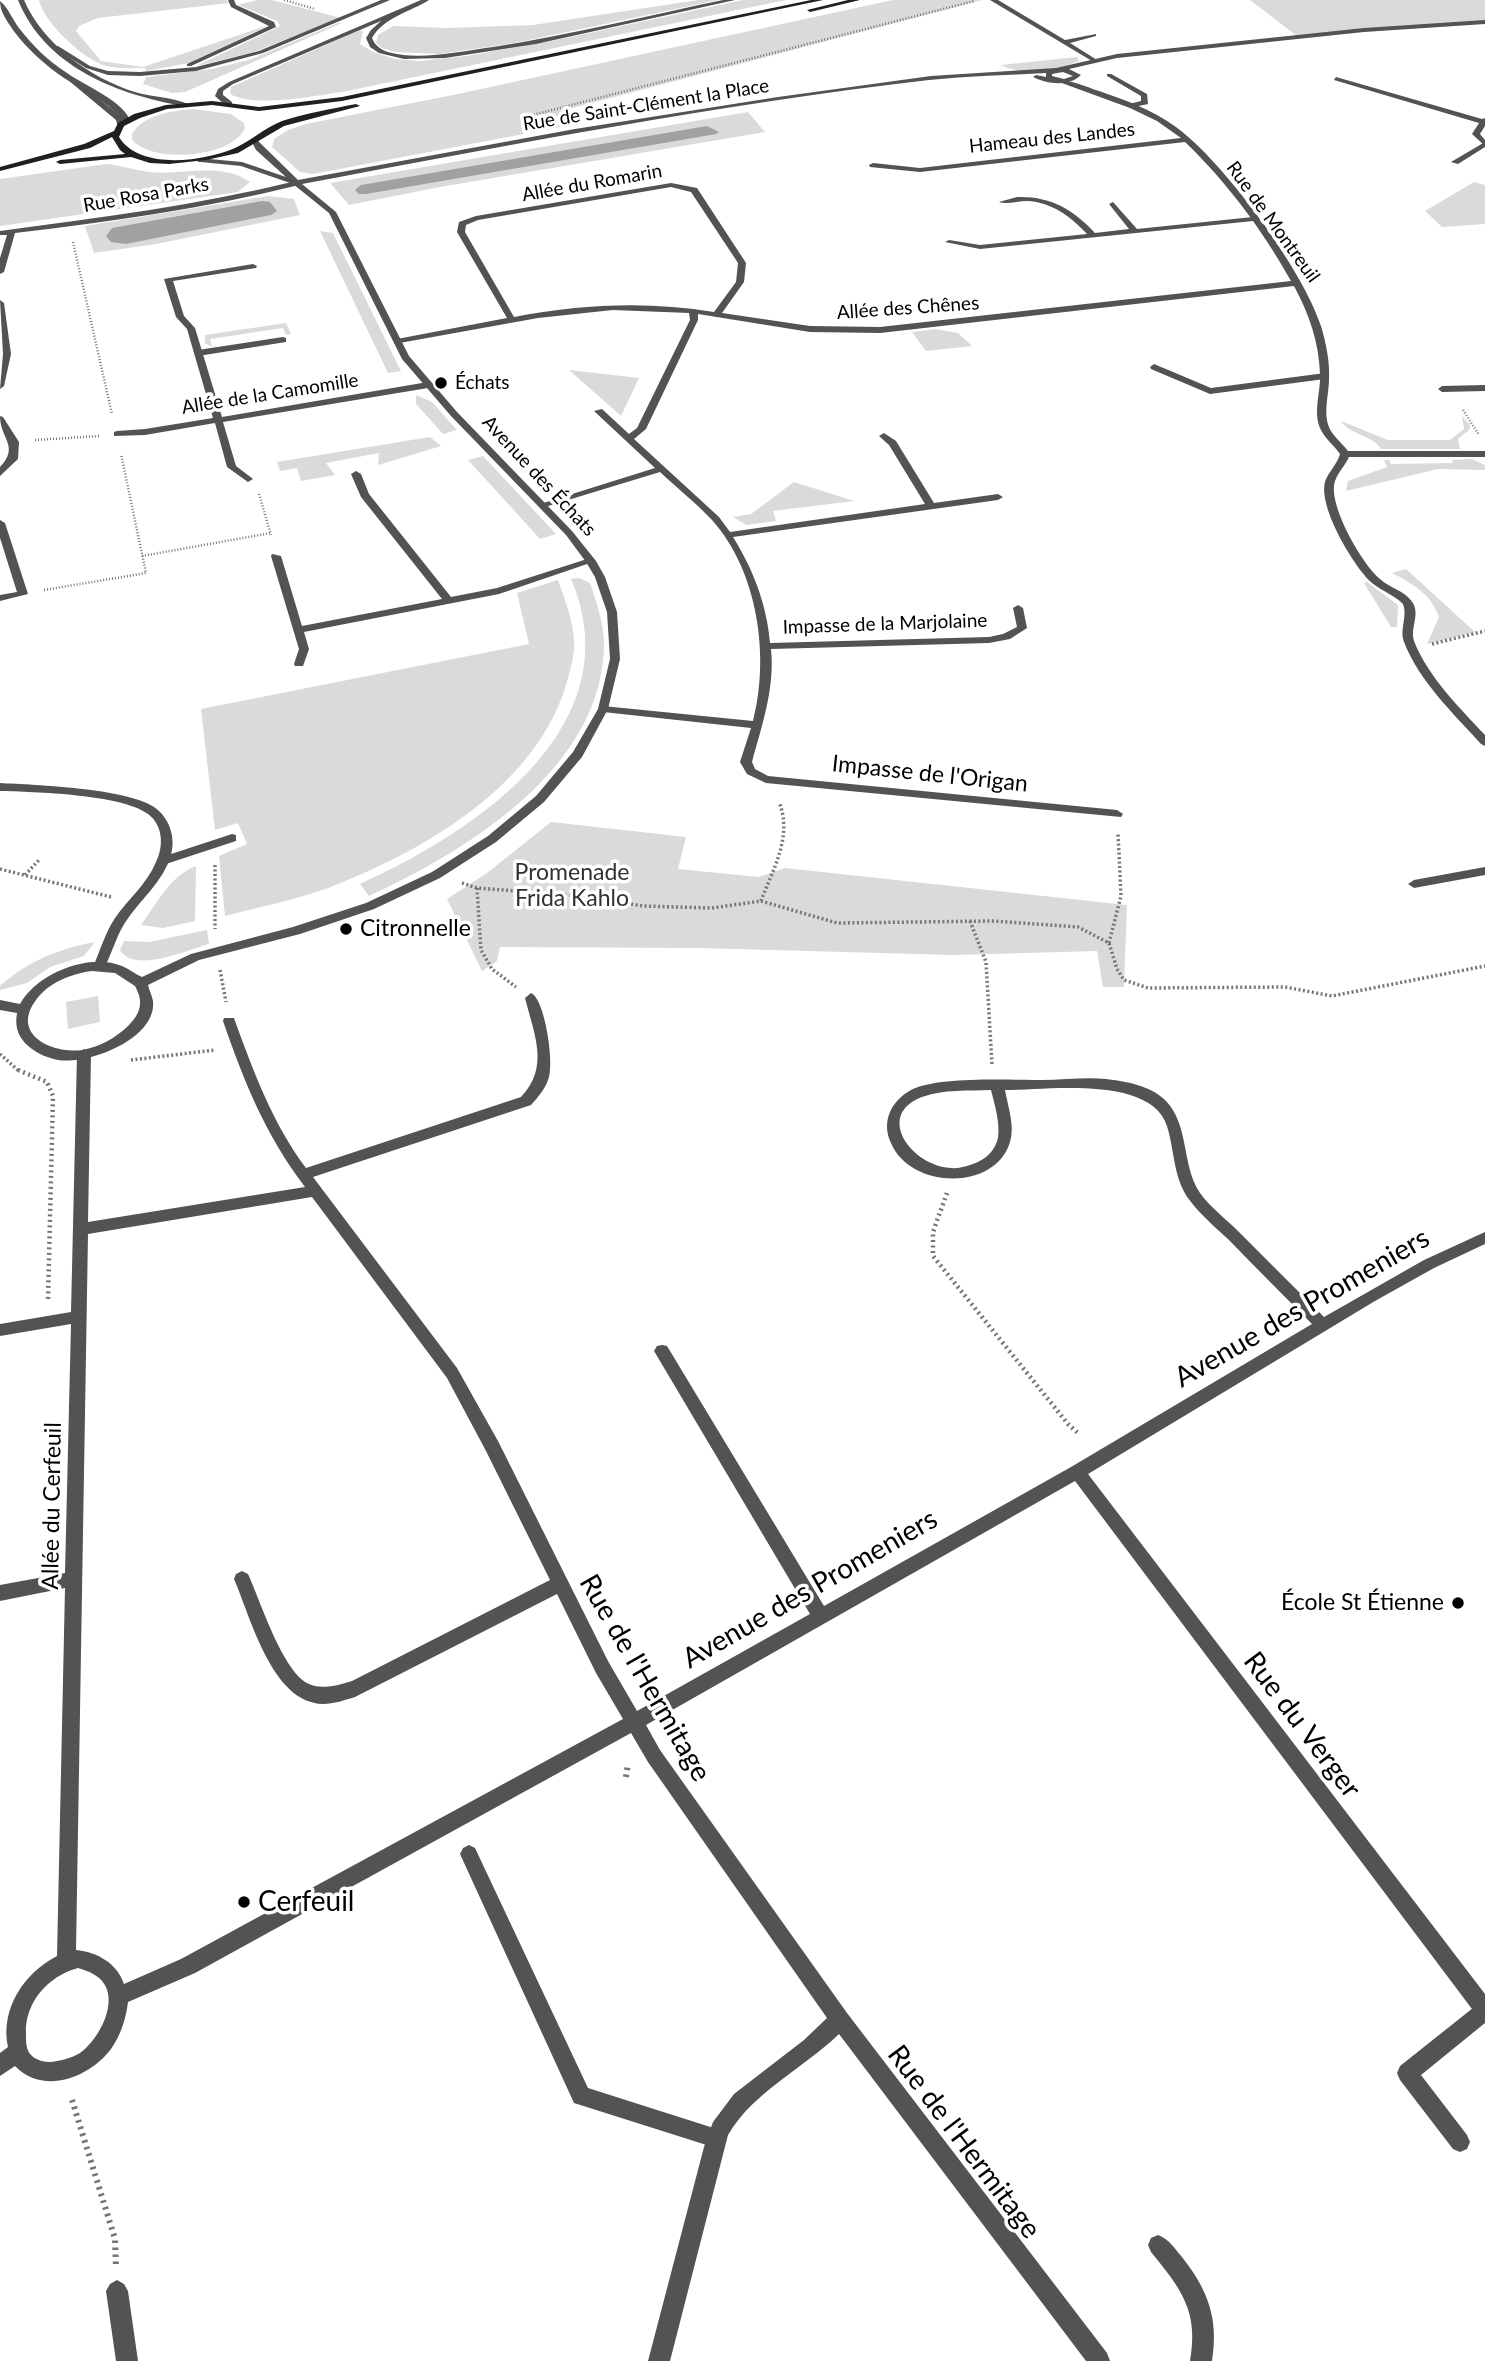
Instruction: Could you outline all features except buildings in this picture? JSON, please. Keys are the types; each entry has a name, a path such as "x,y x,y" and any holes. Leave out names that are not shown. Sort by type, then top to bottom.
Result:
{"main road":[{"path":"0,171 74,150 150,111 184,104 289,107 367,95 820,0"},
{"path":"453,86 857,0"},
{"path":"0,171 101,156 134,155 165,161 201,160 235,151 256,140 263,132 292,120 363,104"},
{"path":"242,107 263,120 263,132"},
{"path":"122,126 115,137 120,148 134,155"}],"street":[{"path":"21,0 37,28 56,47 96,78 144,97 184,104"},
{"path":"172,71 272,27 272,23 235,8 231,0"},
{"path":"56,47 84,65 102,72 126,75 216,65 248,57 387,0"},
{"path":"229,104 219,96 220,90 226,86 426,0"},
{"path":"395,14 373,31 369,38 372,46 381,52 426,58 536,42 732,0"},
{"path":"993,0 1066,42 1092,61 1078,75"},
{"path":"0,3 23,39 119,120 122,126"},
{"name":"Rue de Saint-Clément la Place","path":"1056,70 1092,61 1354,31 1485,22"},
{"path":"1066,42 1094,35"},
{"path":"1056,70 1048,75 1058,80"},
{"name":"Rue de Saint-Clément la Place","path":"296,183 596,127 902,81 1003,73 1056,70 1071,71 1078,75 1073,80 1058,80 1003,73"},
{"name":"Rue de Montreuil","path":"1078,75 1099,92"},
{"path":"1109,75 1146,95 1145,102 1132,106"},
{"path":"1336,79 1484,121 1476,134 1485,144 1455,162"},
{"name":"Rue de Montreuil","path":"1058,80 1099,92 1165,123 1196,148 1253,219 1297,283 1317,325 1325,376 1325,429 1345,454"},
{"name":"Avenue des Échats","path":"141,983 195,957 296,932 370,906 404,891 465,857 516,820 547,791 578,754 603,709 611,684 616,635 607,594 591,561 405,357 332,212 259,148 256,140"},
{"name":"Hameau des Landes","path":"873,165 920,170 1187,140"},
{"name":"Avenue des Échats","path":"201,160 242,164 296,183"},
{"name":"Rue Rosa Parks","path":"0,233 72,224 296,183"},
{"name":"Allée du Romarin","path":"512,320 461,232 462,224 476,218 671,185 694,190 742,263 740,282 718,314"},
{"path":"1003,202 1029,199 1055,204 1067,211 1093,235"},
{"path":"1113,204 1135,231"},
{"path":"949,242 980,247 1253,219"},
{"path":"0,272 12,231"},
{"path":"248,479 232,467 191,328 180,317 168,279 253,266"},
{"name":"Allée des Chênes","path":"397,342 512,320 613,307 693,311 810,329 880,330 1297,283"},
{"path":"0,303 7,354 0,386"},
{"path":"629,438 641,429 694,320 693,311"},
{"path":"198,353 283,340"},
{"path":"1154,367 1210,391 1325,376"},
{"name":"Allée de la Camomille","path":"117,434 428,385"},
{"path":"1442,389 1485,388"},
{"path":"599,411 716,519 752,585 768,646 762,707 746,762 751,771 766,779"},
{"path":"0,419 14,442 13,458 0,472"},
{"path":"884,436 894,443 930,505"},
{"path":"1485,454 1345,454 1329,483 1331,506 1368,573 1408,604 1410,615 1406,631 1411,647 1451,705 1485,742"},
{"path":"542,505 660,469"},
{"path":"356,474 364,495 449,601"},
{"path":"727,535 998,497"},
{"path":"0,523 23,594 0,598"},
{"path":"276,556 305,653 299,664"},
{"path":"298,630 499,591 591,561"},
{"name":"Impasse de la Marjolaine","path":"768,646 989,640 1006,637 1022,628 1018,608"},
{"path":"603,709 756,725"},
{"name":"Impasse de l'Origan","path":"766,779 1117,814"},
{"path":"0,787 74,793 142,806 164,825 168,842 163,861 118,923 99,967"},
{"path":"163,861 232,838"},
{"path":"1413,884 1485,871"},
{"path":"99,967 124,971 141,983 147,1002 140,1022 114,1044 84,1054 57,1054 35,1045 23,1030 24,1010 38,990 55,978 84,968 99,967"},
{"path":"302,1175 516,1106 534,1094 545,1076 546,1066 531,998"},
{"path":"0,1005 24,1010"},
{"name":"Rue de l'Hermitage","path":"229,1021 252,1085 285,1150 313,1191 403,1305 452,1373 492,1446 559,1584 654,1756 839,2020 1099,2361"},
{"name":"Allée du Cerfeuil","path":"66,1960 84,1054"},
{"path":"998,1086 1005,1131 998,1154 988,1163 961,1173 929,1170 910,1159 896,1143 892,1131 898,1108 918,1091 932,1087 998,1086 1113,1085 1136,1090 1160,1104 1173,1123 1181,1167 1195,1197 1322,1325"},
{"path":"80,1229 313,1191"},
{"name":"Avenue des Promeniers","path":"119,1996 188,1966 634,1722 1077,1472 1429,1264 1485,1238"},
{"path":"0,1330 78,1317"},
{"path":"662,1351 820,1615"},
{"name":"Rue du Verger","path":"1077,1472 1485,2010"},
{"path":"0,1593 73,1579"},
{"path":"242,1579 281,1670 299,1688 326,1695 355,1689 559,1584"},
{"path":"469,1854 581,2096 716,2138"},
{"path":"66,1960 90,1961 101,1965 109,1973 119,1996 119,2008 111,2033 84,2062 61,2072 40,2071 23,2060 17,2052 11,2029 13,2016 23,1991 42,1971 66,1960"},
{"path":"1460,2142 1407,2073 1485,2010"},
{"path":"659,2361 716,2138 740,2100 811,2047 839,2020"},
{"path":"0,2066 17,2052"},
{"path":"1158,2245 1191,2284 1200,2307 1204,2330 1201,2361"},
{"path":"117,2291 127,2361"}],"path":[{"path":"526,117 978,0"},
{"path":"23,594 146,573 72,224"},
{"path":"1442,389 1465,411 1480,438"},
{"path":"14,442 117,434"},
{"path":"248,479 261,497 276,556"},
{"path":"142,556 271,533"},
{"path":"1425,646 1485,631"},
{"path":"761,901 785,832 783,809 766,779"},
{"path":"1117,814 1121,896 1109,943 1117,969 1124,980 1148,988 1285,986 1332,996 1485,966"},
{"path":"214,923 215,843"},
{"path":"25,876 40,859"},
{"path":"0,869 121,899"},
{"path":"461,882 477,888 583,896 643,906 712,908 761,901 837,923 970,921 1078,928 1109,943"},
{"path":"477,888 481,950 492,969 531,998"},
{"path":"970,921 986,962 993,1071"},
{"path":"220,969 229,1021"},
{"path":"120,1062 216,1051"},
{"path":"0,1054 20,1072 47,1082 53,1096 48,1301"},
{"path":"948,1189 932,1234 930,1244 933,1256 1068,1424 1079,1434"},
{"path":"72,2100 115,2239 117,2291"}],"green space":[{"path":"39,0 226,0 229,3 98,18 79,26 76,31 101,61 143,67 269,25 189,63 146,71 145,68 106,66 87,56 56,29"},
{"path":"257,0 272,0 341,18 254,52 196,66 280,26 277,21 238,5"},
{"path":"698,0 718,0 515,43 440,54 395,52 376,43 378,35 393,26 447,28 533,25"},
{"path":"743,0 786,0 342,92 269,101 230,94 231,87 360,30 363,31 360,44 373,52 395,59 420,61 552,41"},
{"path":"893,0 982,0 565,110 573,122 566,126 313,174 300,172 272,147 274,139 288,130 306,124"},
{"path":"1250,0 1485,0 1485,23 1297,36"},
{"path":"342,23 185,92 172,93 143,84 146,77 212,69 249,60"},
{"path":"1077,57 1079,61 1051,69 1029,71 1001,65"},
{"path":"193,109 231,114 244,123 245,128 225,146 192,154 157,152 142,148 132,140 132,134 137,127 151,118"},
{"path":"748,112 765,132 349,205 330,183"},
{"path":"106,164 162,173 226,172 250,182 238,192 0,226 0,179"},
{"path":"1474,182 1485,185 1485,224 1442,227 1425,211"},
{"path":"268,196 294,199 300,215 156,244 94,253 85,226"},
{"path":"320,231 333,233 401,371 388,373"},
{"path":"286,323 291,334 286,335 283,328 210,339 212,347 205,343 205,335"},
{"path":"935,329 958,333 972,346 926,351 912,332"},
{"path":"569,370 639,378 621,416"},
{"path":"416,395 432,402 457,430 443,434 416,404"},
{"path":"1462,416 1470,429 1458,439 1460,449 1381,449 1372,440 1349,429 1341,421 1388,440 1450,440 1464,429"},
{"path":"430,437 441,446 378,465 379,453 326,463 335,475 301,481 297,468 280,471 277,462"},
{"path":"483,456 556,534 540,539 468,460"},
{"path":"1472,459 1485,465 1485,470 1438,469 1346,491 1348,481 1387,467 1384,460 1389,460 1391,464 1453,463 1452,460"},
{"path":"794,482 854,501 773,511 776,521 746,525 733,517 751,514"},
{"path":"1406,569 1475,632 1427,644 1439,617 1426,596 1392,573"},
{"path":"579,578 590,583 601,618 604,640 599,685 582,727 557,764 525,798 488,828 408,877 369,896 360,884 405,862 494,804 532,767 562,727 581,682 585,632 571,579"},
{"path":"558,580 573,633 574,650 568,678 554,716 532,751 505,782 439,834 365,873 290,900 225,916 219,856 247,844 238,823 215,830 201,709 529,644 517,593"},
{"path":"1367,582 1398,605 1397,627 1391,627 1364,583"},
{"name":"Promenade Frida Kahlo","path":"551,822 686,837 678,869 759,877 785,868 1127,905 1124,987 1103,987 1097,951 954,955 698,948 500,947 497,961 482,971 447,899 487,873"},
{"path":"196,866 195,921 163,928 141,925 171,883"},
{"path":"207,930 209,944 162,958 137,960 127,957 120,950 124,941 149,942"},
{"path":"95,942 84,956 50,967 27,983 0,990 0,986 11,977 33,963 56,952"},
{"path":"98,996 100,1022 68,1029 66,1002"}],"shaded area":[{"path":"707,126 719,132 366,194 359,194 355,190 361,185"},
{"path":"262,201 270,202 277,211 271,215 126,244 111,242 106,236 112,228"}],"place":[{"name":"Échats","path":"441,383"},
{"name":"Citronnelle","path":"346,929"},
{"name":"École St Étienne","path":"1458,1603"},
{"name":"Cerfeuil","path":"244,1902"}]}
